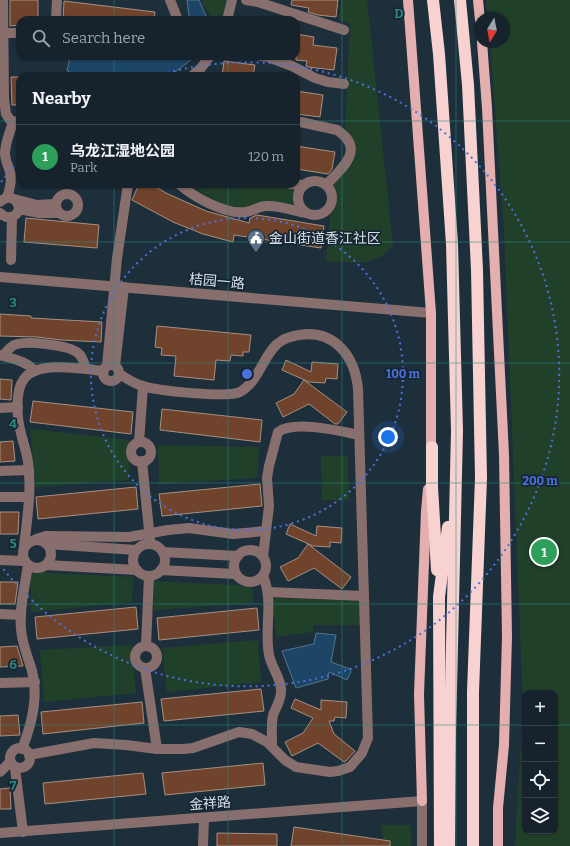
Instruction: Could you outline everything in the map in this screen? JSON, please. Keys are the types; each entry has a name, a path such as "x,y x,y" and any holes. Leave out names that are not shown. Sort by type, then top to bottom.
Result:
{"highway":[{"path":"433,0 439,54 452,244 457,462 452,642 449,846"},
{"path":"460,0 468,85 477,270 480,470 473,692 473,846"},
{"path":"432,447 432,487 439,597 440,846"},
{"path":"439,597 457,462"}],"main road":[{"path":"408,0 431,312 432,447 426,511 420,694 422,801"},
{"path":"478,0 479,12"},
{"path":"482,48 487,108 504,456 507,636 504,745 498,808 498,846"}],"street":[{"path":"3,0 4,33 2,46 2,99 6,114 10,120 16,122 3,149 10,173 10,186 4,200"},
{"path":"56,16 57,0"},
{"path":"170,0 176,16"},
{"path":"228,16 232,0"},
{"path":"246,0 258,2 344,30"},
{"path":"4,33 16,33"},
{"path":"196,72 207,60"},
{"path":"276,60 292,66 315,78 328,82 344,84"},
{"path":"300,122 337,130 342,133 349,143 351,148 349,158 338,173 326,184"},
{"path":"184,188 204,201 233,212 246,212 267,206 317,216 328,211 331,206 332,194 326,184 315,181 304,185 298,194 298,199 299,205 306,213"},
{"path":"300,185 304,185"},
{"path":"111,369 119,286 116,258 127,188"},
{"path":"4,200 57,209 39,213 19,209"},
{"path":"0,214 5,217 12,217 19,209 18,203 4,200"},
{"path":"11,260 12,217"},
{"name":"桔园一路","path":"0,278 119,286 431,312"},
{"path":"0,772 14,750 26,752 94,743 121,744 157,750 169,750 192,748 239,732 252,734 272,746 290,764 303,769 330,772 344,769 350,767 362,754 366,746 368,731 358,389 356,372 346,355 331,338 304,334 283,340 272,350 253,380 239,392 230,394 218,395 143,386 111,369 52,367 35,371 24,378 19,390 18,407 19,425 27,454 29,470 29,497 24,547 22,551 26,563 21,630 34,682 35,700 26,752 30,760 27,766 21,769 9,760"},
{"path":"35,371 28,364 2,356 8,349 20,344 28,343 63,347 78,352 84,361 86,369"},
{"path":"139,442 143,386"},
{"path":"0,408 18,407"},
{"path":"161,570 235,574 243,581 254,582 262,576 266,566 263,556 269,506 267,478 268,466 278,432 288,428 306,427 360,435"},
{"path":"139,442 146,443 151,450 150,457 145,461 136,460 133,457 132,451 134,445 139,442"},
{"path":"142,461 150,544"},
{"path":"0,471 29,470"},
{"path":"0,497 29,497"},
{"path":"24,547 27,543 46,536 129,537 189,528 233,534 266,531"},
{"path":"0,560 26,563 35,568 40,568 46,565 51,559 51,550 47,544 36,539"},
{"path":"47,544 136,550 150,544 159,548 163,552 165,562 161,570 156,574 149,576 141,574 137,570 133,561 136,550"},
{"path":"235,574 234,563 243,551 254,551 263,556"},
{"path":"163,552 238,556"},
{"path":"46,565 137,570"},
{"path":"146,646 149,576"},
{"path":"262,576 268,592 268,654 281,689 280,698 272,722 272,746"},
{"path":"268,592 364,596"},
{"path":"0,614 21,615"},
{"path":"146,646 155,651 157,658 154,664 148,668 139,665 135,658 139,649 146,646"},
{"path":"145,668 157,750"},
{"path":"0,683 34,682"},
{"path":"9,760 23,832"},
{"path":"422,801 422,846"},
{"name":"金祥路","path":"0,834 422,801"},
{"path":"203,846 204,818"}],"green space":[{"path":"203,0 226,0 222,16 211,16 203,5"},
{"path":"341,0 367,0 393,246 382,256 363,263 326,261 330,216 334,210 336,202 336,195 333,188 334,183 354,161 356,144 345,129 350,23 339,21"},
{"path":"486,0 570,0 570,846 515,846 522,723 522,834 558,834 558,690 522,690 504,231 490,48 510,48 510,12 487,12"},
{"path":"199,188 298,188 295,198 296,209 271,203 259,203 248,208 223,205 198,190"},
{"path":"30,429 129,440 129,480 36,487"},
{"path":"158,445 259,447 257,478 159,484"},
{"path":"321,456 348,456 349,500 322,500"},
{"path":"30,572 133,577 132,602 31,612"},
{"path":"154,581 252,586 253,603 154,610"},
{"path":"273,598 361,601 362,625 313,625 313,632 276,637"},
{"path":"258,640 261,682 167,692 162,648"},
{"path":"131,645 136,693 44,702 40,650"},
{"path":"382,825 411,825 411,846 383,846"}],"water":[{"path":"187,0 199,0 206,16 189,16"},
{"path":"69,60 191,60 175,72 67,71"},
{"path":"316,633 336,635 331,662 350,669 351,672 347,680 329,672 328,679 296,688 282,651 314,644"}],"building":[{"path":"10,0 38,0 38,16 16,16 16,25 10,26"},
{"path":"292,0 338,0 336,17 308,12 309,8 291,5"},
{"path":"64,1 155,12 154,16 63,16"},
{"path":"300,35 314,37 313,45 337,48 334,70 308,67 306,66 307,61 296,60 300,60"},
{"path":"224,61 255,65 254,72 223,72"},
{"path":"11,77 16,77 16,105 12,105"},
{"path":"300,92 323,95 320,117 300,114"},
{"path":"300,147 335,152 332,169 328,174 300,170"},
{"path":"137,188 158,188 206,211 249,223 250,218 257,215 324,226 321,248 234,235 233,242 203,234 173,222 132,200"},
{"path":"26,218 99,225 97,248 24,242"},
{"path":"0,314 31,316 31,318 102,322 101,342 0,336"},
{"path":"157,326 251,335 249,352 243,352 243,356 231,355 230,361 216,360 214,380 174,376 176,356 161,355 162,348 155,347"},
{"path":"286,360 311,372 312,362 338,364 337,379 326,378 325,383 309,382 282,370"},
{"path":"0,379 12,380 11,400 0,399"},
{"path":"304,380 347,412 338,424 335,424 309,404 283,417 276,403 294,394"},
{"path":"33,401 133,412 131,434 30,422"},
{"path":"162,409 262,420 260,442 160,430"},
{"path":"13,441 15,461 0,462 0,442"},
{"path":"260,484 262,506 162,516 159,494"},
{"path":"136,487 138,509 38,519 36,497"},
{"path":"0,512 19,512 18,534 0,534"},
{"path":"290,524 316,536 317,526 342,528 341,543 330,542 330,547 313,546 286,534"},
{"path":"308,544 351,577 342,589 314,568 288,581 280,567 298,558"},
{"path":"0,582 18,582 15,604 0,604"},
{"path":"136,607 138,629 37,639 35,617"},
{"path":"257,608 259,630 159,640 157,618"},
{"path":"17,646 23,666 0,667 0,647"},
{"path":"261,689 264,711 164,721 161,699"},
{"path":"295,699 321,710 321,700 347,702 346,718 335,717 334,721 329,721 334,734 355,751 346,761 344,762 318,743 292,756 285,742 303,733 313,718 291,708"},
{"path":"142,702 144,723 43,734 41,712"},
{"path":"18,715 20,735 0,736 0,716"},
{"path":"263,763 265,785 165,795 162,773"},
{"path":"143,773 146,794 45,804 43,783"},
{"path":"10,788 11,809 0,809 0,789"},
{"path":"294,827 390,841 390,846 291,846"},
{"path":"217,833 277,834 277,846 217,846"}],"place":[{"name":"金山街道香江社区","path":"256,253"},
{"name":"乌龙江湿地公园","path":"544,552"}]}
